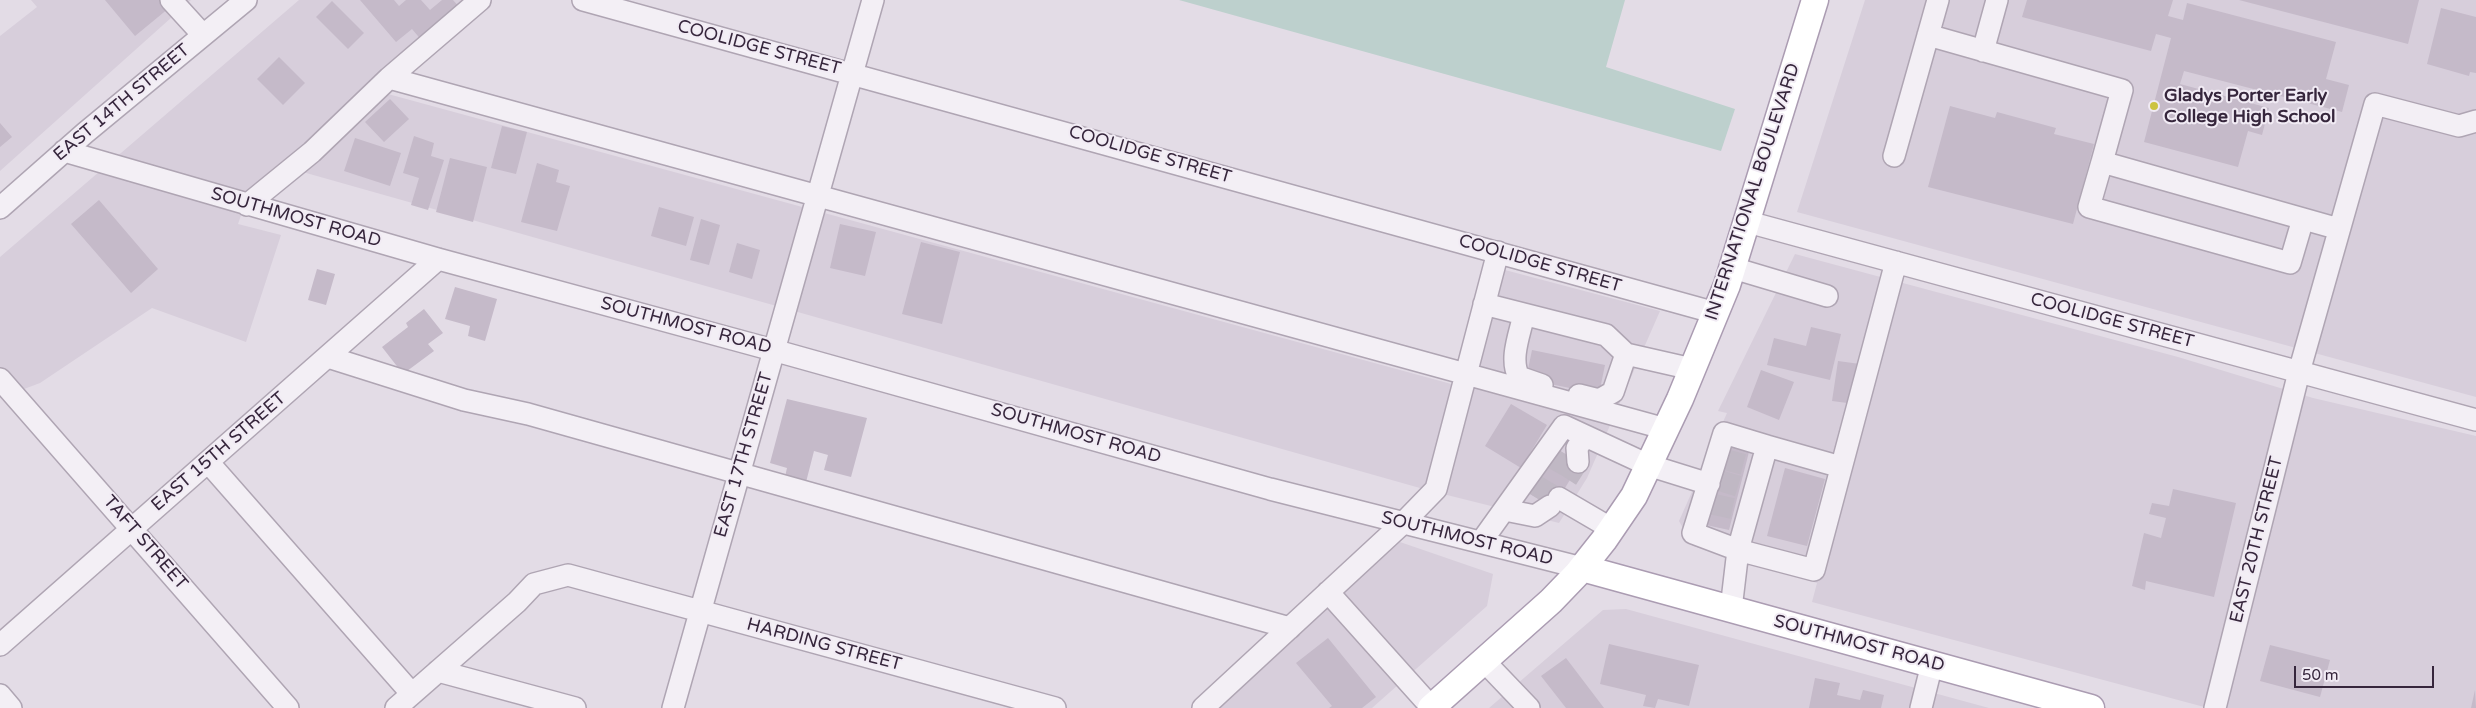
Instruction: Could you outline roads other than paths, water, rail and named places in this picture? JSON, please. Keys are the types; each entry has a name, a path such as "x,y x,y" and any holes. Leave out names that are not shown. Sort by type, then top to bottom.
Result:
{"main road":[{"name":"INTERNATIONAL BOULEVARD","path":"1431,708 1551,601 1582,568 1634,496 1666,429 1716,313 1733,268 1815,0"},
{"name":"SOUTHMOST ROAD","path":"1582,568 2091,708"}],"street":[{"path":"171,0 203,35"},
{"name":"EAST 14TH STREET","path":"0,207 64,151 246,0"},
{"path":"248,204 312,152 389,78 480,0"},
{"name":"COOLIDGE STREET","path":"583,0 854,73 1716,313"},
{"name":"EAST 17TH STREET","path":"673,708 773,350 854,73 873,0"},
{"path":"1894,156 1938,0"},
{"path":"1983,51 1997,0"},
{"path":"1928,35 2122,90 2089,207 2290,263 2303,218"},
{"path":"389,78 1466,375 1598,405"},
{"name":"EAST 20TH STREET","path":"2215,708 2299,372 2375,104 2459,126 2476,122"},
{"name":"SOUTHMOST ROAD","path":"64,151 438,259 773,350 1270,489 1582,568"},
{"path":"2102,162 2339,229"},
{"name":"COOLIDGE STREET","path":"1748,222 2476,420"},
{"path":"1204,708 1403,523 1436,489 1498,252"},
{"name":"EAST 15TH STREET","path":"0,644 438,259"},
{"path":"1841,467 1724,433 1720,458 1694,533 1738,550 1814,570 1896,262"},
{"path":"1733,268 1827,296"},
{"path":"1484,304 1606,334 1626,354 1692,369"},
{"path":"1524,314 1514,362 1515,370 1519,377 1666,429"},
{"path":"1598,405 1613,392 1626,354"},
{"path":"328,356 464,400 528,414 1290,628"},
{"name":"TAFT STREET","path":"0,379 288,708"},
{"path":"1481,542 1564,426 1575,449 1648,465 1710,490"},
{"path":"1732,609 1742,511 1753,467 1767,446"},
{"path":"208,462 404,701"},
{"path":"1505,510 1545,505 1612,529"},
{"name":"HARDING STREET","path":"404,701 517,602 534,584 568,575 1054,708"},
{"path":"1328,592 1431,708"},
{"path":"1484,661 1529,708"},
{"path":"1921,708 1932,664"},
{"path":"438,671 575,708"},
{"path":"0,695 12,708"}],"tunnel":[{"path":"1535,497 1562,452"},
{"path":"1723,459 1746,465"},
{"path":"1550,506 1578,462"},
{"path":"1718,480 1741,487"},
{"path":"1712,504 1735,509"}],"place":[{"name":"Gladys Porter Early College High School","path":"2154,106"}]}
